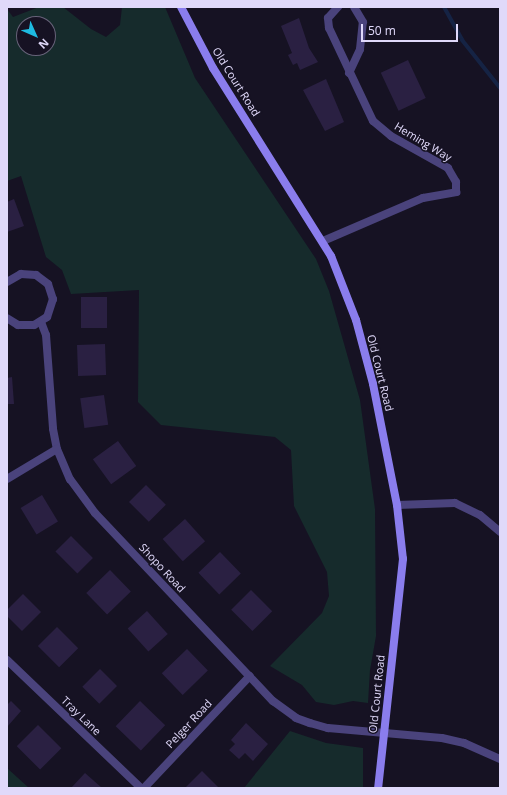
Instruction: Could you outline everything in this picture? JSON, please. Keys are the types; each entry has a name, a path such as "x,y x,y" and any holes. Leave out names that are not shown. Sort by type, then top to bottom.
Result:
{"main road":[{"name":"Old Court Road","path":"181,7 213,68 323,241 341,278 363,344 397,505 402,571 378,788"}],"street":[{"name":"Heming Way","path":"323,241 423,198 456,192 456,182 448,168 391,136 373,121 329,28 328,18 338,7"},
{"path":"349,73 360,49 364,22 354,7"},
{"path":"7,282 17,275 29,273 40,277 48,284 52,295 52,306 41,322 22,326 7,318"},
{"name":"Shopo Road","path":"41,322 46,335 57,449 70,479 95,513 284,710 296,718 328,728 464,743 500,759"},
{"path":"7,479 57,449"},
{"path":"397,505 455,503 480,514 500,532"},
{"name":"Tray Lane","path":"7,660 141,788"},
{"name":"Pelger Road","path":"144,788 250,676"}],"green space":[{"path":"39,7 63,7 91,29 106,37 120,25 122,7 165,7 195,78 316,259 329,291 360,400 375,509 376,636 370,670 368,703 353,701 334,705 316,702 302,685 270,666 322,613 329,596 327,572 294,506 291,450 275,437 161,425 138,402 139,290 71,294 62,270 46,257 21,176 7,181 7,9 13,17"},
{"path":"290,731 326,743 363,748 363,788 244,788"},
{"path":"7,768 29,788 7,788"}],"building":[{"path":"299,18 309,48 318,62 300,70 297,63 293,65 288,55 292,53 281,26"},
{"path":"408,60 426,98 399,111 381,73"},
{"path":"326,79 344,122 325,131 303,90"},
{"path":"14,199 24,226 7,232 7,202"},
{"path":"81,297 107,297 107,328 81,328"},
{"path":"105,344 106,375 78,376 77,345"},
{"path":"12,377 14,404 7,404 7,378"},
{"path":"104,395 108,425 84,428 80,398"},
{"path":"118,441 136,466 111,484 93,459"},
{"path":"146,485 166,505 149,522 129,502"},
{"path":"42,495 58,522 37,534 21,508"},
{"path":"185,519 205,541 183,561 163,539"},
{"path":"71,536 93,558 77,573 55,552"},
{"path":"220,552 241,574 219,594 198,573"},
{"path":"110,570 131,592 107,615 86,593"},
{"path":"251,590 272,611 252,631 231,610"},
{"path":"23,594 41,612 22,631 7,616 7,610"},
{"path":"147,611 168,634 148,651 128,628"},
{"path":"57,627 78,648 59,667 38,646"},
{"path":"187,649 208,671 183,695 162,673"},
{"path":"100,669 117,686 99,704 82,687"},
{"path":"11,701 21,711 7,727 7,705"},
{"path":"140,701 165,725 141,750 116,726"},
{"path":"246,723 268,744 253,761 245,753 239,759 229,750 235,744 231,740"},
{"path":"38,725 61,748 40,770 17,746"},
{"path":"202,771 219,788 185,788"},
{"path":"85,773 102,788 71,788"}],"waterway":[{"path":"444,7 462,40 500,88"}]}
